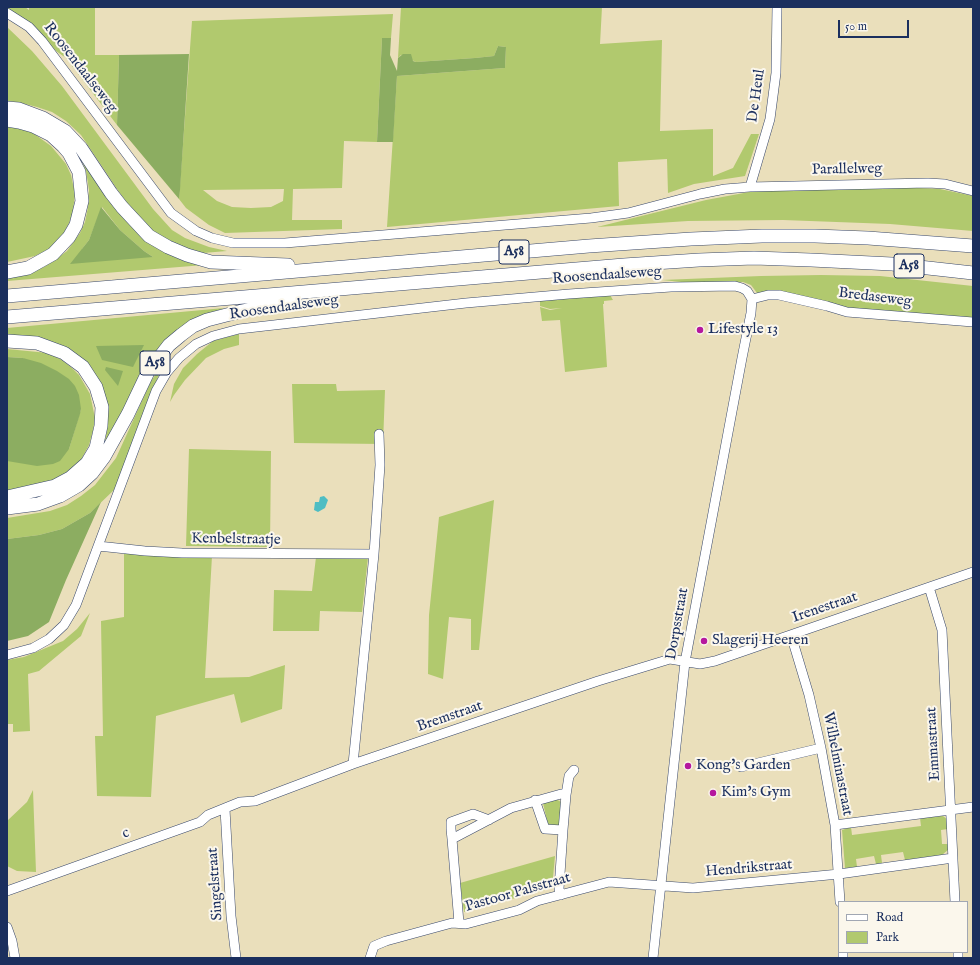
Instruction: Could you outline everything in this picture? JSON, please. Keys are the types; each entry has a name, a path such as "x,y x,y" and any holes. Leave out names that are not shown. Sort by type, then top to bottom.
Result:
{"highway":[{"name":"A58","path":"7,108 19,109 43,118 65,131 81,148 122,207 149,236 168,247 187,255 211,262 338,268"},
{"path":"7,120 33,126 51,135 63,146 69,153 79,172 82,201 76,225 69,237 53,254 28,268 7,272"},
{"name":"Roosendaalseweg","path":"7,296 589,246 691,239 762,236 815,236 868,238 973,246"},
{"name":"Roosendaalseweg","path":"7,317 699,260 754,258 818,260 892,264 973,272"},
{"name":"A58","path":"7,508 38,504 60,496 79,485 92,473 104,457 128,414 148,372 169,345 193,326 207,320 242,311 356,288"},
{"path":"7,340 37,343 64,353 83,367 87,372 96,386 102,406 101,426 96,448 87,463 70,478 55,486 7,497"}],"street":[{"name":"De Heul","path":"750,187 771,113 776,73 776,7"},
{"name":"Roosendaalseweg","path":"7,13 29,27 42,41 171,213 196,231 212,238 233,243 251,244 293,242 591,218 628,213 725,189 750,187"},
{"name":"Parallelweg","path":"750,187 928,183 945,184 973,191"},
{"name":"Roosendaalseweg","path":"7,656 33,648 49,639 64,625 76,605 156,392 167,372 179,358 196,344 213,336 239,329 369,313 569,294 670,287 735,286 747,291 752,299"},
{"name":"Bredaseweg","path":"752,299 768,295 779,295 846,312 973,322"},
{"name":"Dorpsstraat","path":"653,958 685,662 742,358 752,313 752,299"},
{"path":"354,764 374,554 380,465 379,434"},
{"name":"Kenbelstraatje","path":"98,546 145,552 374,554"},
{"name":"Irenestraat","path":"685,662 700,664 715,661 973,572"},
{"name":"Emmastraat","path":"929,587 942,630 955,901"},
{"name":"Wilhelminastraat","path":"791,635 809,695 821,748 835,825 840,901"},
{"name":"Bremstraat","path":"225,809 240,802 254,801 354,764 598,681 670,659 685,662"},
{"path":"741,767 821,748"},
{"path":"561,895 559,889 566,795 570,776 574,770"},
{"path":"452,839 512,808 536,800 561,794 566,795"},
{"path":"536,800 545,829 563,830"},
{"path":"835,825 973,807"},
{"name":"c","path":"7,892 200,822 208,815 225,809"},
{"name":"Singelstraat","path":"225,809 231,916 236,958"},
{"path":"459,923 450,829 451,822 473,814 489,820"},
{"name":"Hendrikstraat","path":"661,887 693,888 839,874 953,858"},
{"name":"Pastoor Palsstraat","path":"370,958 374,946 386,942 452,924 466,924 519,910 537,901 609,882 661,887"},
{"path":"7,892 7,899"},
{"path":"7,927 12,941 15,958"}],"green space":[{"path":"7,7 25,7 29,10 29,7 95,7 95,55 119,55 117,125 66,58 56,51 39,33 7,9"},
{"path":"401,7 602,7 600,44 662,40 660,131 713,129 713,176 733,168 751,134 759,134 745,176 694,184 668,193 667,159 618,162 619,206 387,227 397,76 505,68 506,47 498,46 494,56 416,62 401,55 398,58"},
{"path":"393,14 391,38 382,38 377,142 344,141 342,188 293,189 292,220 342,220 342,229 225,233 209,225 186,208 179,199 192,21","holes":["284,189 283,201 271,207 232,207 217,201 203,190"]},
{"path":"7,27 32,51 62,86 153,209 172,230 185,238 209,247 227,251 203,253 174,245 153,231 131,208 119,192 81,135 66,121 52,112 17,102 7,101"},
{"path":"382,38 391,38 390,55 397,71 398,58 403,54 411,54 413,61 416,62 475,58 494,56 498,46 506,47 505,68 397,76 393,142 377,142"},
{"path":"189,54 179,199 117,125 119,55"},
{"path":"7,127 19,128 33,133 51,146 66,164 71,175 75,193 73,212 69,223 64,233 49,249 35,256 7,262"},
{"path":"81,158 164,251 188,262 204,265 7,281 7,278 44,267 67,251 80,233 85,222 88,207 89,190 86,171","holes":["102,207 120,230 144,251 153,257 82,249 89,240"]},
{"path":"897,187 940,189 973,196 973,231 890,224 783,220 688,221 597,227 706,200 771,188"},
{"path":"101,207 120,230 153,257 70,264 89,240"},
{"path":"761,276 880,276 973,286 973,318 848,308 778,292 757,293 751,285 743,282 691,283 662,280"},
{"path":"610,295 613,300 604,301 603,304 607,367 565,372 560,320 542,321 540,307 550,310 562,308 550,309 540,306 540,301"},
{"path":"224,308 192,322 137,380 124,409 101,452 106,437 107,419 86,364 7,335 7,328"},
{"path":"239,334 239,345 224,349 206,358 185,380 170,402 174,384 183,368 197,354 213,341"},
{"path":"144,345 133,367 102,360 96,346"},
{"path":"7,349 48,353 62,360 71,367 79,375 90,394 95,418 89,445 81,460 72,470 50,483 7,491 7,461 69,449 81,409 23,358 7,357"},
{"path":"7,357 23,358 41,363 69,379 75,386 79,395 81,409 80,414 69,449 60,461 53,464 37,466 7,461"},
{"path":"163,364 115,489 90,513 62,529 39,535 7,539 7,518 50,511 67,505 95,485 116,458 151,381"},
{"path":"106,367 123,371 118,386 105,370"},
{"path":"292,384 336,384 337,391 385,390 383,444 294,443"},
{"path":"189,449 271,451 270,547 186,546"},
{"path":"494,500 479,650 471,650 471,619 449,617 443,679 428,674 429,615 439,517"},
{"path":"101,502 49,622 28,636 7,641 7,539 39,535 62,529 90,513"},
{"path":"124,553 212,556 205,678 249,677 285,665 282,709 241,723 234,694 156,716 151,797 97,796 95,736 103,736 101,621 124,617"},
{"path":"316,557 368,557 362,612 320,611 319,631 273,631 274,590 312,591"},
{"path":"90,613 81,636 39,671 28,674 30,731 13,732 13,724 7,724 7,660 24,657 63,641 77,629"},
{"path":"33,790 36,872 17,871 7,866 7,821 27,802"},
{"path":"556,799 561,802 559,825 548,825 543,803"},
{"path":"943,816 948,820 948,829 941,830 942,844 949,844 949,849 942,855 905,860 903,852 881,855 882,863 876,864 874,856 856,859 857,867 845,868 842,830 851,827 852,835 921,826 920,818"},
{"path":"555,856 552,888 464,912 460,883"}],"water":[{"path":"324,496 328,500 325,508 318,512 314,510 315,502 319,502 320,497"}],"place":[{"name":"Lifestyle 13","path":"700,330"},
{"name":"Slagerij Heeren","path":"704,641"},
{"name":"Kong's Garden","path":"688,766"},
{"name":"Kim's Gym","path":"713,793"}]}
